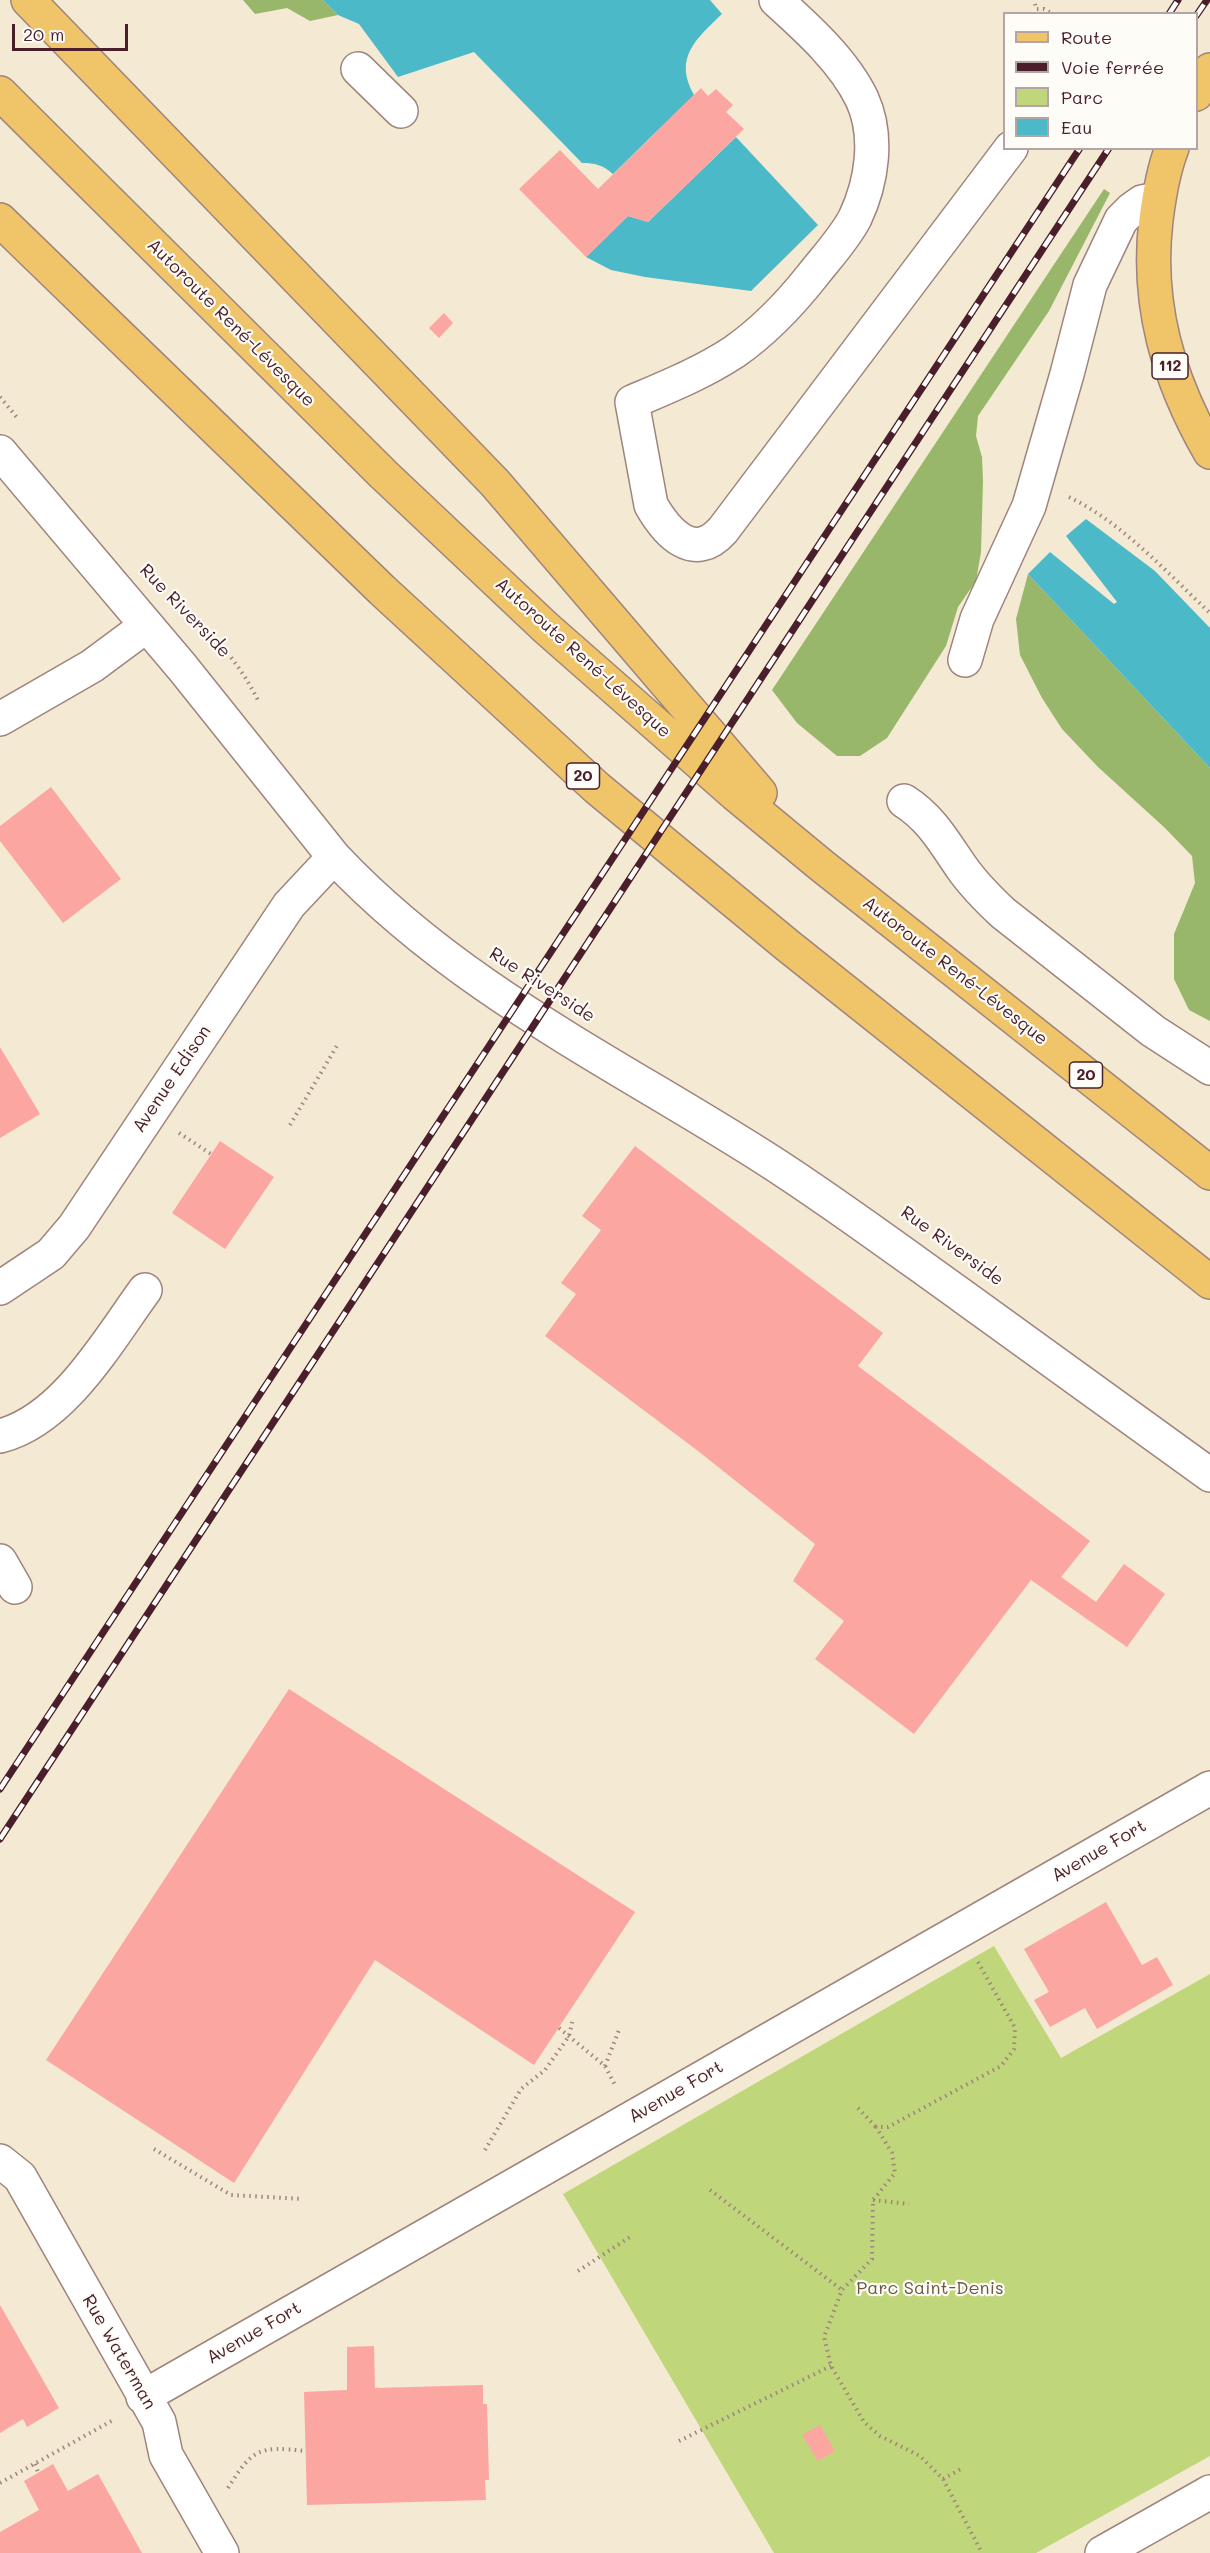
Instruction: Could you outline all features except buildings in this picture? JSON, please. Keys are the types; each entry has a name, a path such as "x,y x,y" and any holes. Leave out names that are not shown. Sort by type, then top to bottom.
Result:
{"main road":[{"path":"28,0 495,483 821,865"},
{"path":"1198,92 1210,70"},
{"name":"Autoroute René-Lévesque","path":"0,93 281,374 545,627 735,794 821,865 1210,1173"},
{"name":"112","path":"1171,150 1158,199 1152,273 1158,322 1177,387 1210,452"},
{"name":"20","path":"0,220 382,590 597,788 796,952 1210,1282"}],"street":[{"path":"776,0 832,57 862,99 869,118 872,140 870,169 865,191 854,219 837,245 799,292 769,323 732,353 696,374 632,402 651,505 659,519 681,540 702,544 715,539 723,530 1009,150"},
{"path":"358,69 401,111"},
{"path":"965,660 977,619 1029,506 1090,285 1121,220 1142,202 1158,199"},
{"name":"Rue Riverside","path":"0,452 189,676 334,857 359,884 409,928 479,982 535,1020 687,1110 800,1181 1210,1476"},
{"path":"0,719 92,666 146,626"},
{"path":"904,801 920,811 935,827 980,891 1003,913 1153,1031 1210,1068"},
{"name":"Avenue Edison","path":"0,1288 51,1254 75,1227 289,905 334,857"},
{"path":"0,1436 43,1413 80,1379 145,1290"},
{"name":"Avenue Fort","path":"132,2406 1210,1788"},
{"name":"Rue Waterman","path":"0,2161 20,2177 132,2406 159,2422 166,2455 222,2553"},
{"path":"1102,2553 1210,2492"}],"path":[{"path":"1035,4 1036,9 1049,12"},
{"path":"0,397 26,428"},
{"path":"1085,505 1130,538 1210,614"},
{"name":"Rue Riverside","path":"181,609 207,630 229,654 250,683 263,709"},
{"path":"290,1125 338,1044"},
{"path":"876,2127 888,2127 1001,2066 1014,2049 1015,2028 973,1955"},
{"path":"485,2150 521,2089 545,2070 569,2036 573,2019"},
{"path":"559,2028 605,2066 633,2117"},
{"path":"605,2066 619,2030"},
{"path":"858,2108 876,2127 892,2153 895,2173 873,2200 872,2259 842,2290 824,2337 831,2366 864,2422 880,2436 920,2456 943,2479 982,2553"},
{"path":"154,2149 231,2195 303,2199"},
{"path":"710,2190 842,2290"},
{"path":"873,2200 909,2205"},
{"path":"578,2271 633,2235"},
{"path":"679,2441 831,2366"},
{"path":"0,2483 132,2406"},
{"path":"227,2490 246,2460 257,2453 281,2449 305,2451"},
{"path":"34,2464 38,2472"},
{"path":"943,2479 963,2468"}],"green space":[{"path":"243,0 323,0 338,15 310,21 287,8 255,14"},
{"path":"1104,189 1110,193 1049,311 978,416 976,436 982,457 983,481 981,552 976,581 958,607 946,646 887,738 860,756 837,756 797,723 772,690"},
{"path":"1028,574 1210,768 1210,1021 1189,1010 1174,979 1174,934 1195,883 1192,856 1098,767 1062,729 1042,698 1020,655 1016,619"},
{"name":"Parc Saint-Denis","path":"994,1946 1061,2058 1210,1974 1210,2456 1036,2553 774,2553 563,2194"}],"water":[{"path":"323,0 710,0 722,14 690,50 686,70 694,95 613,174 599,165 582,163 474,52 398,77 359,24 338,15"},
{"path":"736,137 818,225 751,291 645,277 611,270 586,257 628,216 648,222"},
{"path":"1086,519 1155,571 1210,628 1210,768 1028,574 1050,552 1114,604 1117,602 1066,536"}],"railway":[{"path":"1170,12 1178,0"},
{"path":"1198,13 1207,0"},
{"path":"0,1789 1079,150"},
{"path":"0,1839 1108,150"}]}
